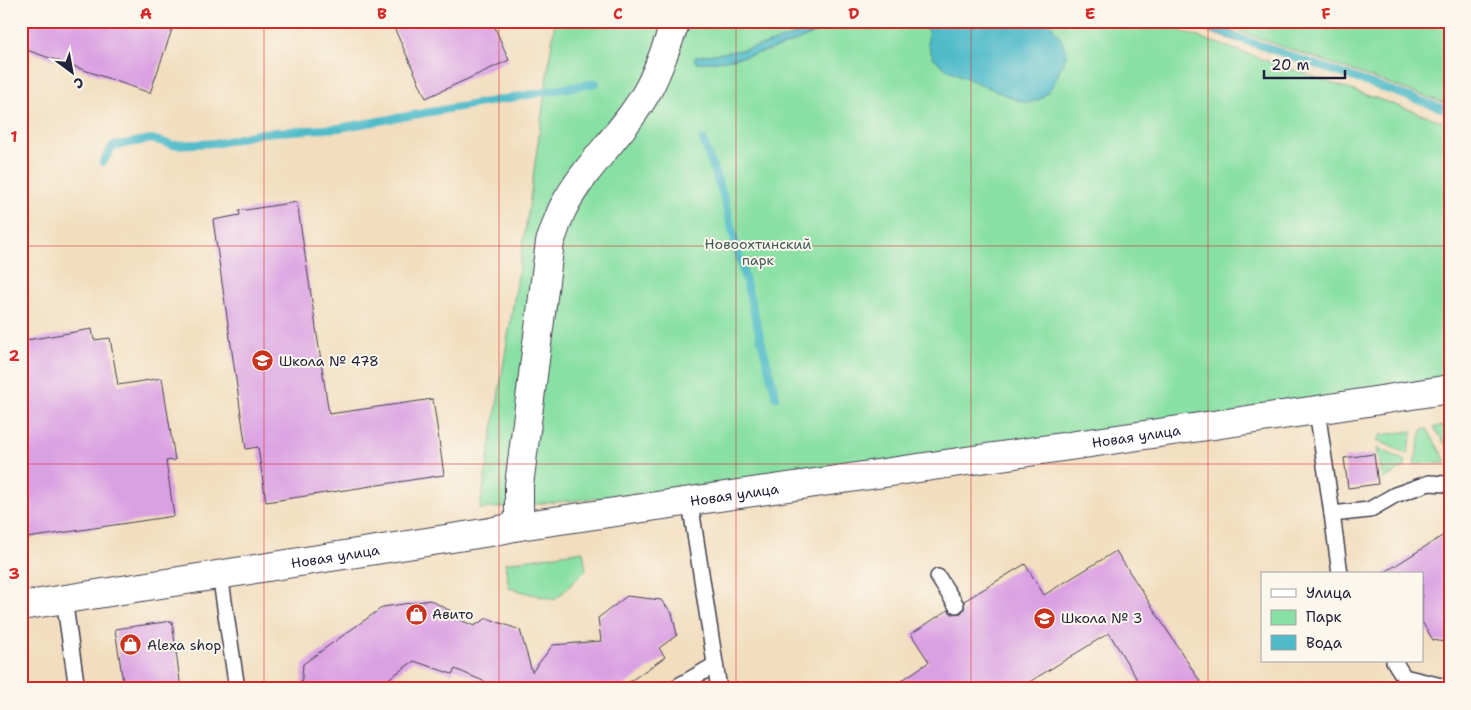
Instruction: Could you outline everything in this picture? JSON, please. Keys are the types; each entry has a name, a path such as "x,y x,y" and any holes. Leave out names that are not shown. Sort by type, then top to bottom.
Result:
{"street":[{"path":"519,526 519,485 550,242 564,206 632,114 648,89 676,21"},
{"name":"Новая улица","path":"21,606 519,526 1450,389"}],"lane":[{"path":"1317,410 1340,572"},
{"path":"1332,514 1369,510 1395,495 1429,483 1450,486"},
{"path":"690,502 719,689"},
{"path":"220,574 237,689"},
{"path":"938,577 956,606"},
{"path":"64,599 77,689"},
{"path":"1395,662 1404,677 1450,688"},
{"path":"673,689 715,664"}],"green space":[{"name":"Новоохтинский парк","path":"555,21 1152,21 1450,124 1450,377 914,469 480,509 528,213"},
{"path":"1247,21 1325,23 1348,21 1450,21 1450,105 1235,30 1233,26"},
{"path":"1450,425 1450,452 1434,427"},
{"path":"1427,429 1447,463 1414,464 1422,430"},
{"path":"1413,431 1407,454 1377,440 1381,435"},
{"path":"1377,448 1406,461 1405,467 1383,479"},
{"path":"583,551 586,570 555,600 509,588 505,563"}],"water":[{"path":"825,21 840,21 804,38 754,55 697,63 694,59 697,56 731,52 763,45 809,29"},
{"path":"920,21 1047,21 1059,36 1067,53 1054,84 1039,100 1028,103 1014,99 946,69 933,57 928,45 928,30 918,25"},
{"path":"1176,21 1225,21 1227,28 1247,41 1236,41"}],"building":[{"path":"21,21 175,21 150,93 21,48"},
{"path":"391,21 492,21 509,60 426,98"},
{"path":"297,202 329,414 433,399 444,475 266,502 258,447 246,449 213,220 240,215 239,211"},
{"path":"92,329 94,340 110,338 118,385 162,378 175,460 166,461 174,516 21,539 21,341"},
{"path":"1374,454 1378,484 1348,488 1344,458"},
{"path":"1450,531 1450,643 1433,640 1424,625 1424,572 1385,572"},
{"path":"1116,551 1205,689 1143,689 1109,633 1018,689 889,689 929,662 911,634 948,610 952,614 961,613 964,609 964,601 1025,564 1044,595"},
{"path":"627,596 661,600 672,613 677,635 659,648 665,657 619,689 502,689 455,669 452,674 414,661 374,689 301,689 303,664 383,607 430,600 451,611 454,617 474,626 487,618 520,630 532,672 553,645 601,641 598,618"},
{"path":"172,621 181,689 124,689 115,629"}],"waterway":[{"path":"1239,38 1450,111"},
{"path":"103,162 113,146 152,139 173,145 219,143 261,133 339,128 596,83"},
{"path":"703,140 723,195 776,397"}],"place":[{"name":"Школа № 478","path":"263,361"},
{"name":"Авито","path":"416,614"},
{"name":"Школа № 3","path":"1045,618"},
{"name":"Alexa shop","path":"131,645"}]}
